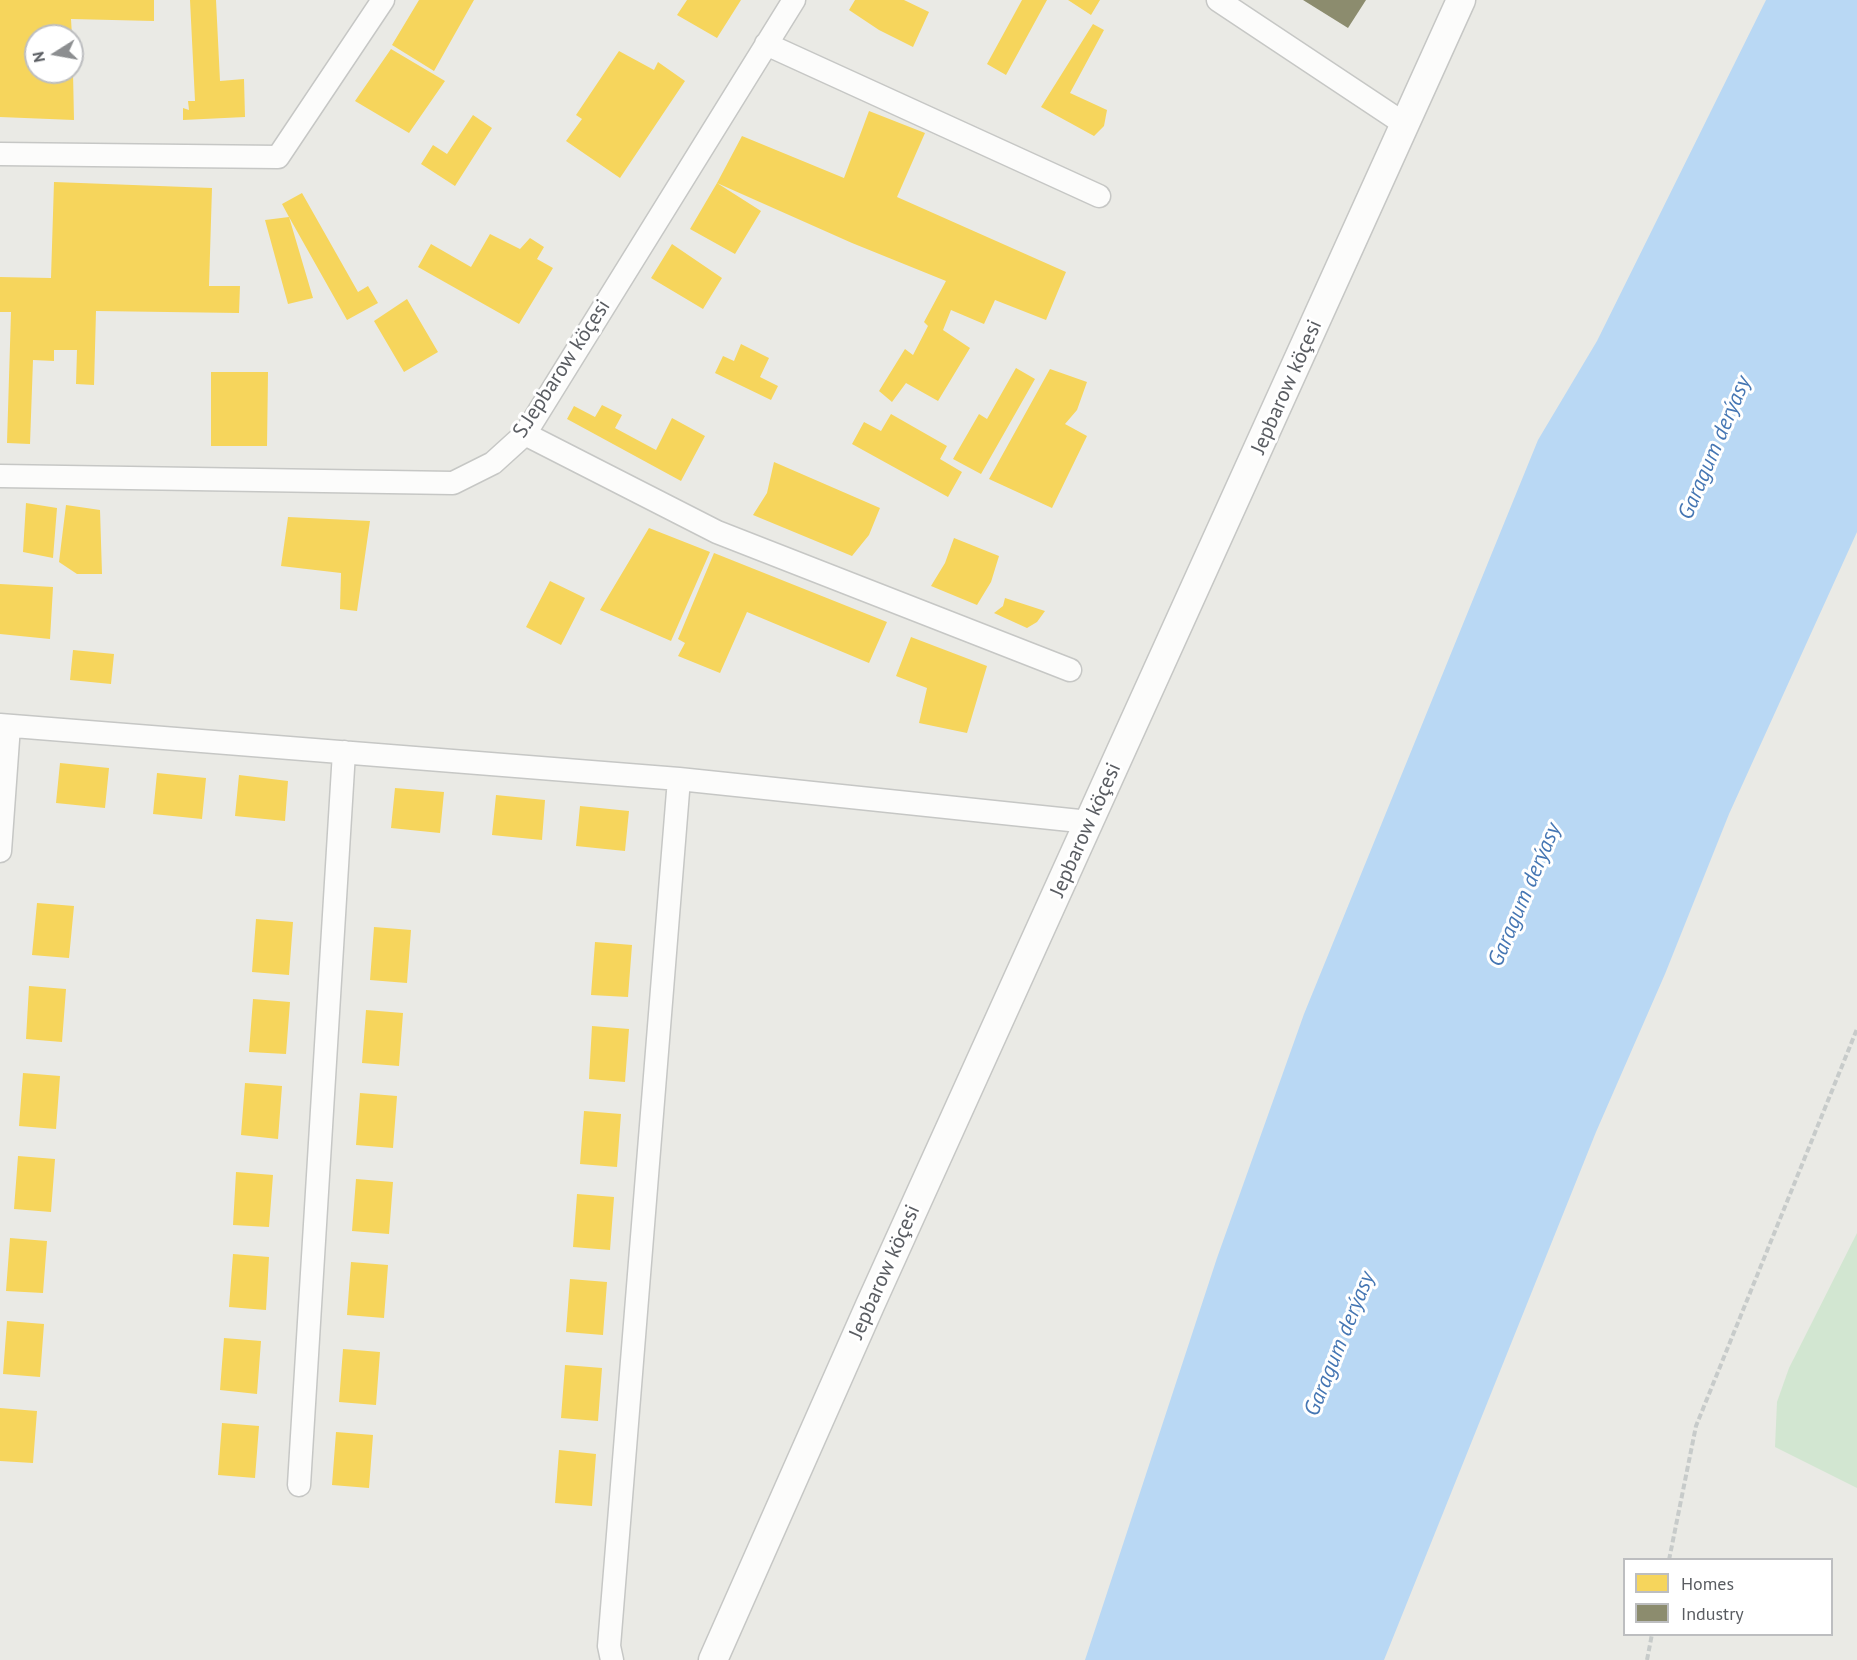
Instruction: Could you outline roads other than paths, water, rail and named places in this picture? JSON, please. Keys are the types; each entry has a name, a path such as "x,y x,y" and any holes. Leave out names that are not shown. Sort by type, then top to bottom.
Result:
{"street":[{"path":"0,154 278,157 383,0"},
{"name":"S.Jepbarow köçesi","path":"0,476 453,483 493,463 525,434 794,0"},
{"path":"1218,0 1406,125"},
{"name":"Jepbarow köçesi","path":"713,1660 1461,0"},
{"path":"766,44 1099,196"},
{"path":"525,434 717,531 1070,670"},
{"path":"0,851 5,726 679,779 1089,822"},
{"path":"299,1485 344,752"},
{"path":"612,1660 609,1647 679,779"}],"water":[{"name":"Garagum derýasy","path":"1766,0 1857,0 1857,532 1729,814 1665,974 1596,1132 1384,1660 1085,1660 1217,1258 1304,1014 1538,440 1597,341"}]}
